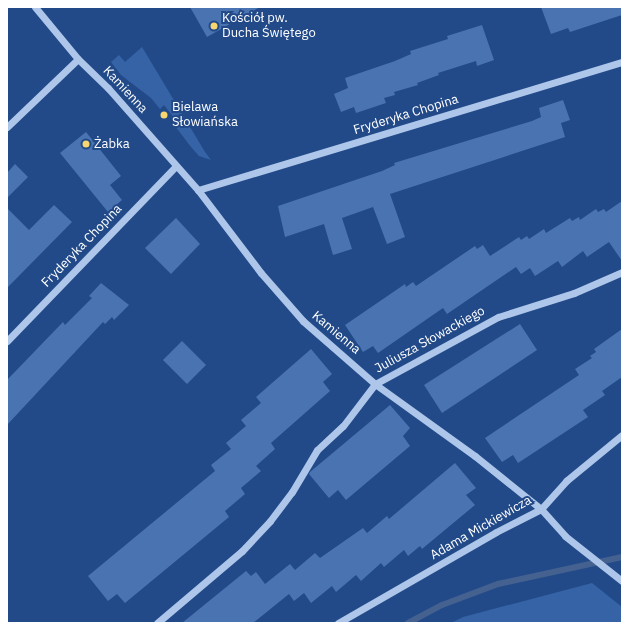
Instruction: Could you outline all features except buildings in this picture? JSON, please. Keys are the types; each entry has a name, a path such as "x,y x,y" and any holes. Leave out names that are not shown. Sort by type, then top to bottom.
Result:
{"street":[{"name":"Kamienna","path":"35,7 78,59 108,88 175,167 198,190 261,273 303,321 375,384 475,456 541,509 565,536 622,581"},
{"path":"7,127 78,59"},
{"name":"Fryderyka Chopina","path":"198,190 622,62"},
{"name":"Fryderyka Chopina","path":"7,341 175,167"},
{"name":"Juliusza Słowackiego","path":"157,623 242,552 270,521 292,492 317,450 343,426 375,384 498,317 574,293 622,272"},
{"name":"Adama Mickiewicza","path":"338,623 496,532 541,509 566,481 622,435"}],"shaded area":[{"path":"142,47 211,160 199,156 191,147 172,122 175,119 164,105 160,109 151,98 121,75 111,62 119,55 125,62"},
{"path":"592,583 622,607 622,623 451,623 463,617"}],"waterway":[{"path":"408,623 442,605 498,584 622,557"}],"place":[{"name":"Kościół pw. Ducha Świętego","path":"214,26"},
{"name":"Bielawa Słowiańska","path":"164,115"},
{"name":"Żabka","path":"86,144"}]}
